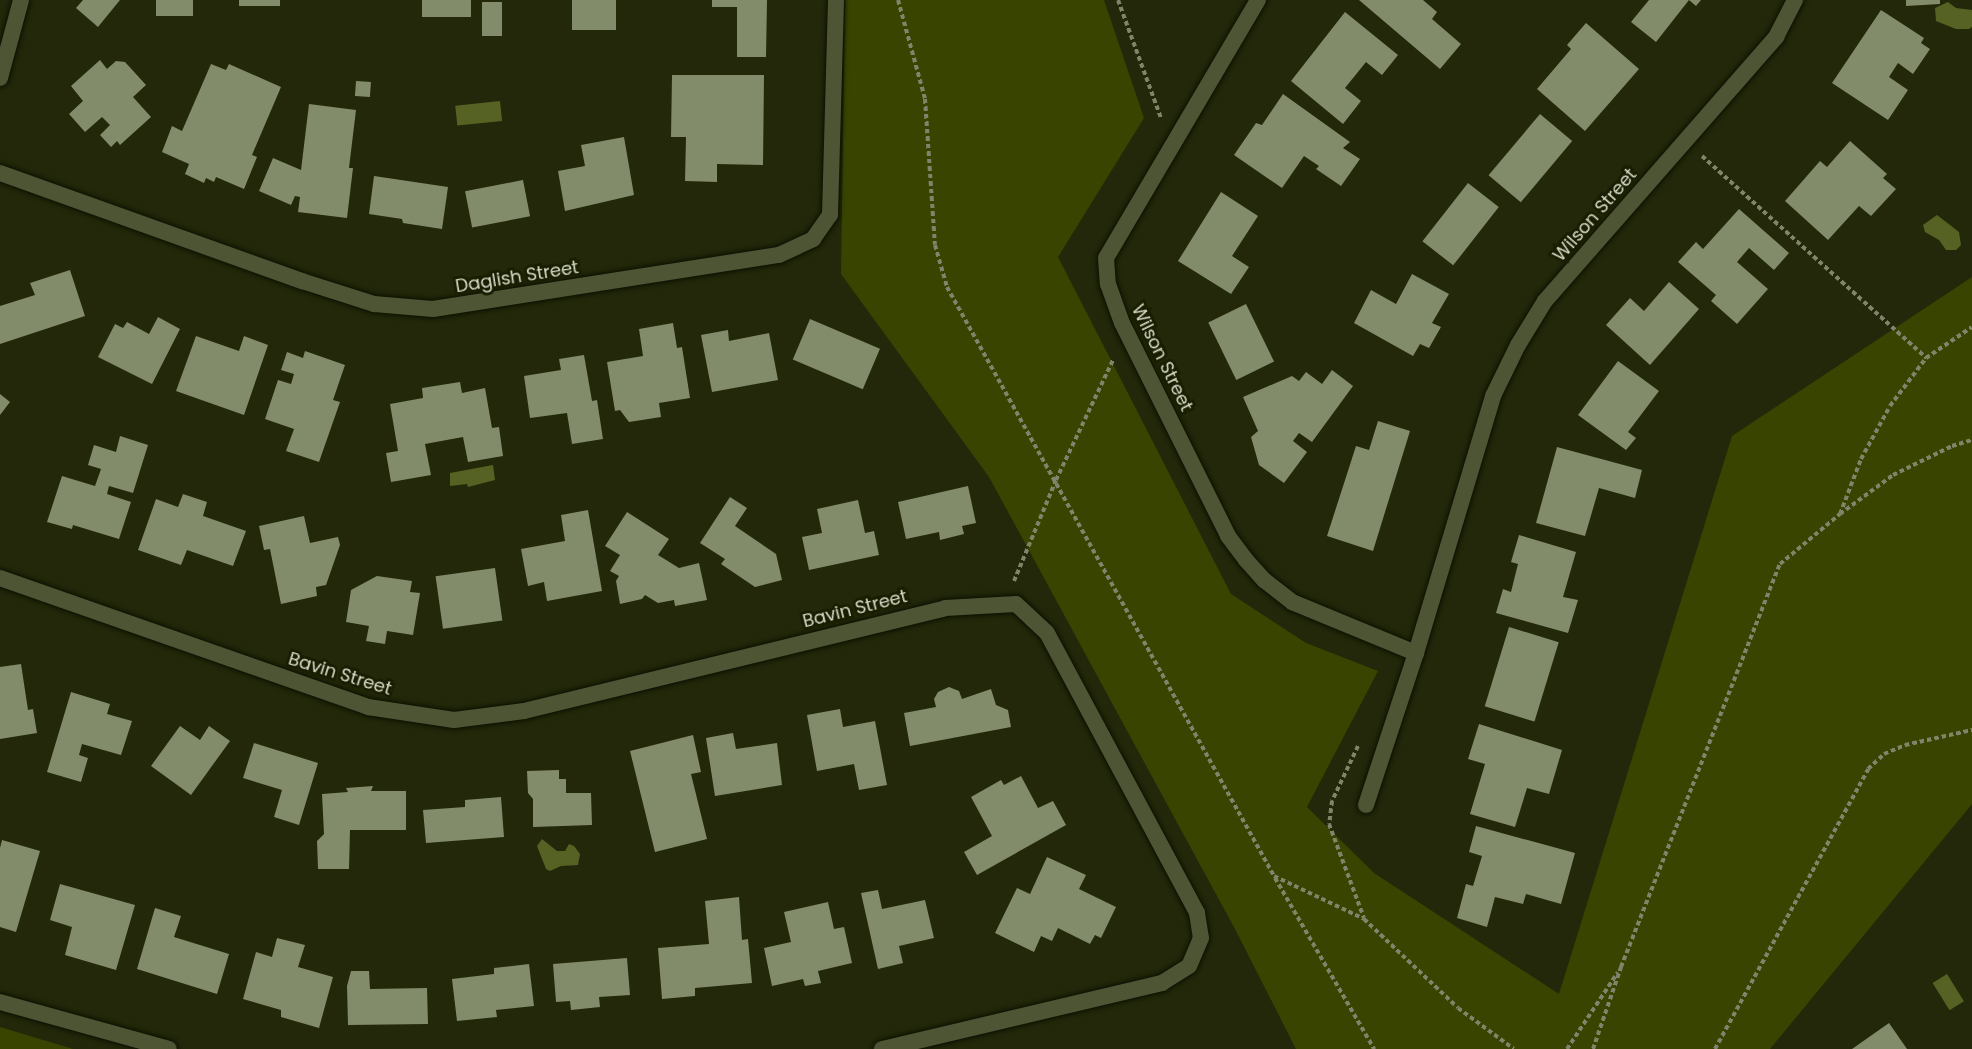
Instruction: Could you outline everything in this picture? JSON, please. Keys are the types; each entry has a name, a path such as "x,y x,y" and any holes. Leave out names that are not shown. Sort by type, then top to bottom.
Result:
{"street":[{"path":"0,78 21,0"},
{"name":"Daglish Street","path":"0,173 302,281 374,304 433,309 779,255 813,239 830,215 836,0"},
{"name":"Wilson Street","path":"1258,0 1106,258 1108,284 1122,323 1228,536 1246,560 1264,580 1292,602 1331,620 1416,653"},
{"name":"Wilson Street","path":"1366,805 1416,653 1493,396 1518,345 1545,301 1776,37 1795,0"},
{"name":"Bavin Street","path":"0,578 368,707 454,720 524,711 945,608 1016,604 1047,633 1197,913 1201,938 1189,966 1162,983 882,1049"},
{"path":"0,1002 169,1049"}],"path":[{"path":"898,0 925,99 935,245 947,287 1274,876 1374,1049"},
{"path":"1118,0 1162,121"},
{"path":"1685,140 1926,358"},
{"path":"1840,514 1866,450 1890,406 1926,358 1972,327"},
{"path":"1012,588 1056,480 1116,354"},
{"path":"1593,1049 1621,968 1780,564 1840,514 1893,475 1952,446 1972,440"},
{"path":"1715,1049 1868,769 1884,754 1905,746 1972,730"},
{"path":"1274,876 1364,919 1458,1008 1514,1049"},
{"path":"1567,1049 1621,968"}],"shaded area":[{"path":"845,0 1104,0 1144,118 1058,257 1231,594 1306,643 1378,671 1307,807 1374,873 1559,994 1732,436 1972,277 1972,804 1770,1049 1296,1049 1235,929 989,477 841,274"},
{"path":"1948,2 1956,8 1972,10 1972,27 1956,29 1936,21 1935,8"},
{"path":"500,101 502,121 457,126 455,106"},
{"path":"1937,215 1959,232 1961,245 1956,250 1946,250 1939,240 1925,232 1923,225"},
{"path":"493,465 495,480 468,487 467,484 450,486 450,473"},
{"path":"542,839 557,851 565,851 569,844 574,846 580,854 578,865 561,866 550,871 546,869 537,846"},
{"path":"1947,974 1964,1001 1950,1010 1933,983"},
{"path":"0,1027 73,1049 0,1049"}],"building":[{"path":"83,0 120,0 98,27 76,8"},
{"path":"156,0 193,0 193,16 156,16"},
{"path":"239,0 280,0 280,6 239,6"},
{"path":"422,0 471,0 471,17 422,17"},
{"path":"572,0 616,0 616,30 572,30"},
{"path":"712,0 767,0 766,57 737,57 737,7 712,7"},
{"path":"1359,0 1423,0 1437,12 1432,19 1461,44 1440,69"},
{"path":"1649,0 1689,0 1656,42 1631,22"},
{"path":"1689,0 1701,0 1696,6"},
{"path":"1906,0 1940,0 1940,4 1906,6"},
{"path":"482,2 502,2 502,36 482,36"},
{"path":"1881,10 1924,38 1921,43 1930,49 1913,74 1898,63 1889,77 1908,90 1888,120 1832,83"},
{"path":"1345,12 1398,55 1382,75 1366,62 1345,88 1361,101 1343,124 1291,81"},
{"path":"1586,23 1639,69 1585,131 1537,89 1571,49 1567,45"},
{"path":"100,60 107,69 116,61 125,62 146,85 133,97 151,117 120,145 117,141 111,147 100,135 110,125 102,117 85,132 69,114 83,101 71,86"},
{"path":"211,64 226,70 229,64 281,87 252,155 257,157 244,189 216,177 214,182 206,178 204,183 185,174 189,164 162,152 172,126 182,131"},
{"path":"672,75 764,75 763,165 717,164 717,182 685,181 686,137 671,137"},
{"path":"356,81 371,82 370,97 355,96"},
{"path":"1283,94 1350,142 1343,148 1360,159 1341,186 1316,169 1319,166 1304,156 1282,188 1234,155 1256,123 1262,125"},
{"path":"309,104 356,110 349,168 353,168 347,218 298,212 300,197 295,196 291,205 259,191 273,158 301,170"},
{"path":"1540,114 1572,141 1521,202 1489,175"},
{"path":"624,137 634,195 565,211 558,171 585,166 581,145"},
{"path":"1850,141 1887,174 1883,178 1896,189 1871,216 1859,206 1828,240 1785,201 1820,161 1827,167"},
{"path":"374,176 448,187 442,229 403,223 402,219 369,214"},
{"path":"523,180 530,216 472,228 465,191"},
{"path":"1468,183 1499,207 1453,265 1422,241"},
{"path":"1221,192 1258,216 1232,256 1249,267 1231,294 1178,261"},
{"path":"1739,209 1789,253 1774,270 1749,248 1737,262 1768,289 1737,324 1711,301 1716,295 1678,262 1696,242 1703,249"},
{"path":"70,270 85,316 0,344 0,306 35,295 30,283"},
{"path":"1412,274 1449,294 1432,323 1441,327 1429,348 1420,344 1413,356 1354,323 1371,290 1396,304"},
{"path":"1669,282 1699,309 1650,365 1606,325 1630,298 1644,311"},
{"path":"1246,304 1274,362 1236,380 1208,322"},
{"path":"158,317 180,329 152,384 98,357 115,324 123,328 127,322 149,334"},
{"path":"810,319 880,349 863,389 793,360"},
{"path":"673,323 677,348 682,347 690,398 659,403 661,417 629,422 620,410 615,411 607,362 643,356 639,329"},
{"path":"728,330 729,341 769,333 778,380 712,392 701,335"},
{"path":"196,336 239,351 244,336 268,345 244,415 176,391"},
{"path":"305,351 345,365 333,400 340,402 319,462 286,451 294,429 265,419 278,380 291,384 294,374 281,370 287,352 303,358"},
{"path":"584,355 592,401 597,400 603,439 572,444 567,413 530,418 524,376 561,370 559,359"},
{"path":"1618,361 1659,391 1628,432 1636,438 1626,450 1578,415"},
{"path":"1332,370 1353,386 1312,442 1299,433 1293,441 1307,452 1284,483 1259,465 1251,437 1258,431 1243,397 1292,376 1299,381 1306,372 1322,384"},
{"path":"460,382 462,393 485,388 492,428 499,427 503,456 468,462 463,437 425,444 431,475 391,482 386,453 398,451 390,404 423,398 422,388"},
{"path":"0,394 10,402 0,415"},
{"path":"1378,421 1410,431 1373,551 1327,536 1356,446 1369,450"},
{"path":"120,436 148,445 133,493 109,486 107,494 131,502 119,539 73,525 72,529 47,522 62,476 95,486 101,469 88,465 94,445 116,452"},
{"path":"1557,447 1642,470 1635,498 1599,488 1585,536 1536,523"},
{"path":"968,486 976,523 962,526 964,534 940,540 939,532 906,539 898,502"},
{"path":"183,494 207,502 203,516 246,531 233,566 187,550 181,565 138,550 156,499 178,507"},
{"path":"730,497 747,508 735,526 776,554 782,580 755,587 721,564 725,559 700,543"},
{"path":"858,500 865,533 874,531 879,555 809,570 802,537 822,533 817,509"},
{"path":"588,510 602,591 547,601 544,582 528,586 521,549 565,541 561,515"},
{"path":"627,512 669,539 658,555 679,568 699,563 707,600 675,606 674,600 658,603 645,595 642,599 620,604 616,581 619,576 610,571 620,555 605,546"},
{"path":"304,516 310,543 338,537 340,545 326,585 316,587 317,596 281,604 270,549 264,550 259,526"},
{"path":"1519,535 1576,552 1563,597 1578,600 1568,633 1496,613 1503,589 1511,592 1518,564 1511,562"},
{"path":"495,568 502,620 443,629 436,576"},
{"path":"377,576 412,581 410,592 420,593 413,635 387,631 385,644 366,641 369,626 346,622 351,590"},
{"path":"1509,627 1559,642 1534,722 1485,706"},
{"path":"21,664 28,710 33,709 37,733 0,739 0,667"},
{"path":"949,687 959,691 962,699 991,689 996,705 1008,710 1011,727 910,746 904,713 936,707 934,699 938,692"},
{"path":"71,692 110,704 107,714 132,721 121,755 82,744 79,755 88,758 81,782 47,772"},
{"path":"840,709 843,727 875,721 887,785 859,790 854,764 817,771 807,715"},
{"path":"1479,724 1562,750 1549,794 1527,788 1515,827 1470,814 1485,764 1468,759"},
{"path":"180,726 200,740 209,726 230,741 191,795 151,766"},
{"path":"733,733 736,749 777,743 782,785 715,796 706,738"},
{"path":"693,735 701,772 691,774 707,839 655,852 630,751"},
{"path":"254,743 318,763 299,825 274,817 282,790 243,778"},
{"path":"559,770 559,779 566,779 566,793 591,793 592,825 533,827 533,799 528,793 527,771"},
{"path":"1021,776 1038,808 1053,801 1066,825 977,875 964,852 992,836 971,797 1001,780 1004,785"},
{"path":"373,786 371,791 406,791 406,830 350,830 349,869 318,869 317,841 324,834 322,794 348,792 346,788"},
{"path":"501,797 504,837 426,843 423,810 465,807 465,800"},
{"path":"1476,826 1575,853 1561,904 1526,894 1523,904 1495,897 1487,927 1457,918 1466,884 1473,886 1482,856 1469,852"},
{"path":"2,840 40,851 16,932 0,927 0,848"},
{"path":"1047,857 1086,875 1079,889 1116,907 1101,938 1095,935 1090,944 1058,928 1052,941 1041,936 1034,952 995,933 1017,888 1030,894"},
{"path":"60,884 135,905 116,970 65,955 72,927 50,920"},
{"path":"878,890 882,909 925,900 934,938 899,946 903,963 878,969 861,893"},
{"path":"739,897 742,940 748,939 752,983 695,988 695,996 662,999 658,948 709,944 705,901"},
{"path":"828,902 834,929 844,927 852,963 818,971 821,983 805,986 803,979 772,986 764,948 791,942 784,912"},
{"path":"155,908 181,916 174,937 229,954 217,994 137,969"},
{"path":"277,938 305,945 298,967 333,977 319,1028 281,1017 281,1010 243,999 256,952 272,957"},
{"path":"627,958 630,995 599,997 600,1007 571,1010 570,1001 556,1002 553,964"},
{"path":"529,964 534,1006 496,1010 497,1017 457,1021 452,979 494,974 494,968"},
{"path":"351,971 369,971 370,989 427,988 428,1024 348,1025 347,986"},
{"path":"1889,1023 1907,1049 1852,1049"}]}
